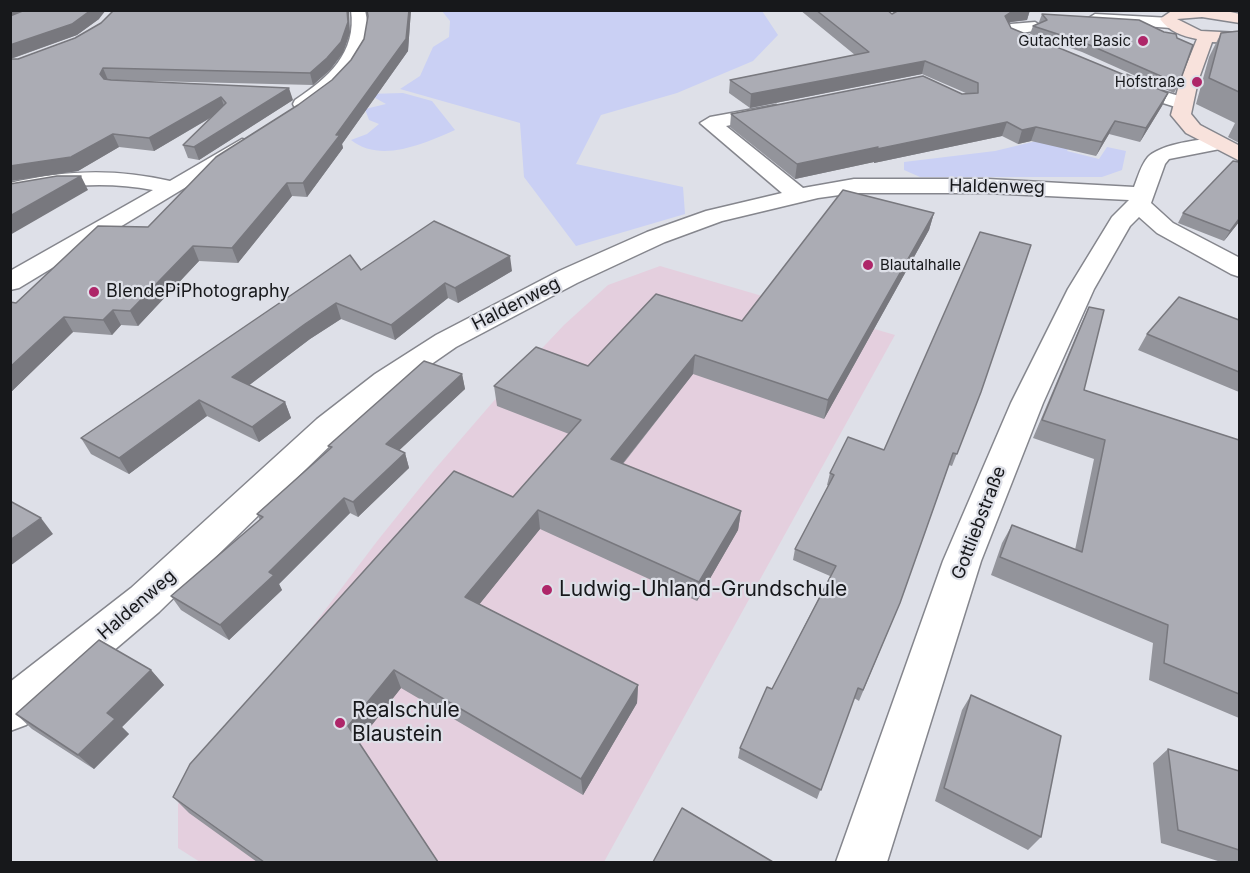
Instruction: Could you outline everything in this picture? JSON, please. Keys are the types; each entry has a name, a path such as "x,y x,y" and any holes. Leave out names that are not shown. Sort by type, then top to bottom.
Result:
{"street":[{"path":"286,115 317,93 354,55 360,39 362,20 358,10"},
{"path":"1022,13 1040,22 1011,29 1015,36 1068,55"},
{"path":"1079,18 1211,13 1239,19"},
{"path":"1169,16 1207,36 1239,38"},
{"path":"1207,36 1182,103 1181,115 1185,121 1218,144 1239,155"},
{"path":"1107,71 1153,94 1182,103"},
{"path":"294,92 317,93"},
{"path":"796,107 710,123 798,195"},
{"path":"10,282 173,189 258,135"},
{"path":"1218,144 1162,155 1155,162 1141,199 1166,228 1239,269"},
{"path":"10,190 33,183 90,175 119,177 173,189"},
{"name":"Haldenweg","path":"10,710 145,600 329,428 386,381 446,341 558,282 656,237 714,216 798,195 854,186 1065,188 1141,199"},
{"name":"Gottliebstraße","path":"862,862 962,561 1027,403 1081,290 1120,222 1141,199"}],"shaded area":[{"path":"442,11 762,11 778,35 753,61 677,93 601,115 576,164 683,187 685,214 576,246 524,177 520,123 400,89 420,76 433,47 449,37 450,21"},
{"path":"403,93 432,101 455,130 417,145 389,151 363,147 351,140 367,134 379,124 369,120 365,109 386,104 368,94"},
{"path":"1057,136 1072,141 1067,151 1099,159 1107,147 1126,151 1122,170 1102,177 920,177 904,170 904,162 995,151"},
{"name":"Ludwig-Uhland-Grundschule","path":"660,266 895,335 604,862 200,862 178,848 178,804 378,540 435,469 511,381 564,325 608,285"}],"building":[{"path":"25,10 91,10 72,24 10,45 10,16"},
{"path":"114,10 347,10 348,22 341,42 310,73 103,68 100,74 104,79 111,80 289,88 194,147 183,145 226,103 221,97 149,138 113,134 71,157 10,166 10,59 18,59 75,38 101,23"},
{"path":"367,10 409,10 406,39 336,135 340,135 303,183 287,183 232,248 193,246 130,311 113,310 103,320 64,317 10,367 10,302 16,303 98,226 148,227 216,157 298,105 332,80 351,60 364,39"},
{"path":"816,10 887,10 892,14 899,10 1014,10 1005,16 1011,28 1168,93 1146,128 1115,121 1102,142 1036,127 1022,130 1007,122 797,164 731,114 923,76 962,94 978,93 978,83 925,61 751,94 730,80 869,52"},
{"path":"1042,14 1139,20 1164,32 1176,34 1177,38 1193,45 1179,84 1085,43 1033,26 1047,20"},
{"path":"1239,31 1239,92 1209,78 1221,33"},
{"path":"1233,161 1239,162 1239,219 1230,231 1183,213"},
{"path":"57,176 81,176 10,216 10,184"},
{"path":"843,190 934,213 828,400 695,355 611,459 741,511 699,582 538,510 465,597 638,685 581,779 394,670 348,726 438,862 264,862 173,797 190,764 454,471 513,497 581,420 494,386 536,347 588,366 656,294 742,321"},
{"path":"434,221 510,256 455,288 445,283 391,325 336,303 232,377 285,402 252,427 199,400 119,458 81,438 350,255 361,270"},
{"path":"980,232 1031,245 981,392 957,454 953,453 900,603 863,690 858,688 821,790 740,748 767,687 772,689 836,566 795,549 834,475 830,473 848,437 884,450"},
{"path":"1179,297 1239,320 1239,372 1147,334"},
{"path":"1089,307 1104,310 1084,390 1239,440 1239,694 1164,663 1168,625 1000,557 1012,525 1082,552 1105,440 1042,420"},
{"path":"424,361 462,374 386,444 405,453 353,502 344,498 269,572 274,575 220,625 171,596 263,517 257,514 332,447 328,446"},
{"path":"10,501 41,518 10,540"},
{"path":"99,640 151,670 107,713 115,719 78,755 16,714"},
{"path":"971,695 1061,736 1041,837 944,788"},
{"path":"1168,749 1239,771 1239,850 1178,830"},
{"path":"682,808 773,862 653,862"}],"place":[{"name":"Gutachter Basic","path":"1143,41"},
{"name":"Hofstraße","path":"1197,82"},
{"name":"Blautalhalle","path":"868,265"},
{"name":"BlendePiPhotography","path":"94,292"},
{"name":"Ludwig-Uhland-Grundschule","path":"547,590"},
{"name":"Realschule Blaustein","path":"340,723"}]}
